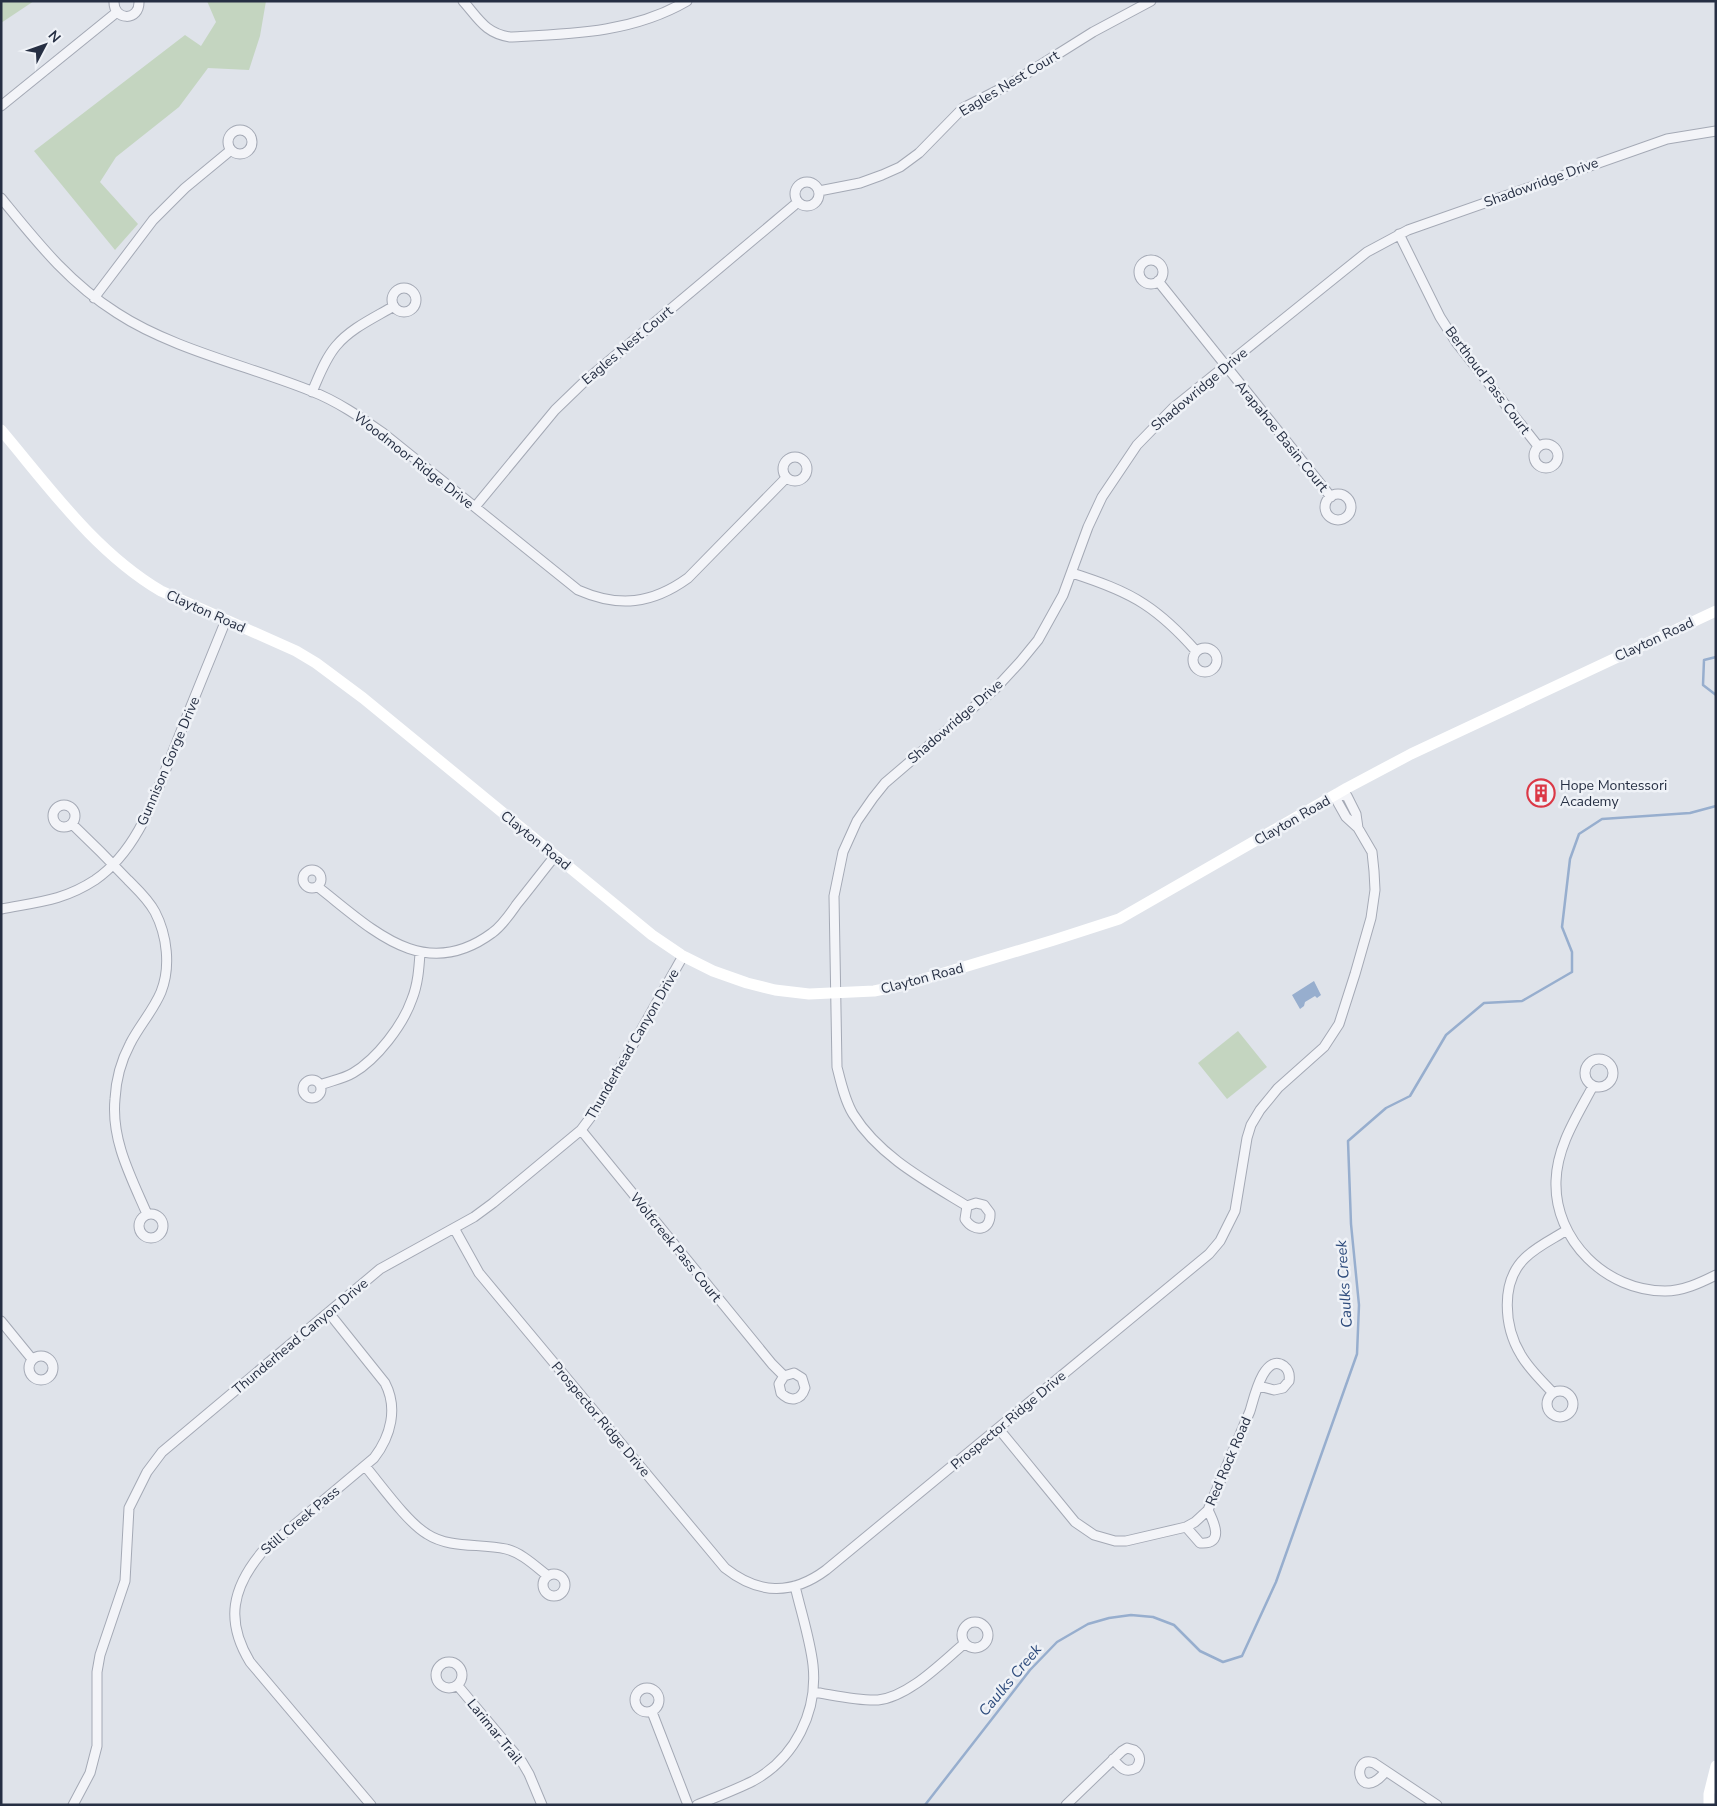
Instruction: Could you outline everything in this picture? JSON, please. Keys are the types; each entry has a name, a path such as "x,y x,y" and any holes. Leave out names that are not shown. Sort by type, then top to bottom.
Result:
{"main road":[{"name":"Clayton Road","path":"1,430 88,534 114,558 144,581 161,591 271,639 316,663 363,698 652,935 683,956 713,971 753,985 809,994 874,991 904,985 1119,919 1411,754 1716,611"},
{"path":"1708,1805 1716,1766"}],"street":[{"path":"114,1 115,9 124,16 133,15 138,9 139,1"},
{"path":"463,1 490,31 498,35 510,37 585,33 613,28 645,21 687,1"},
{"name":"Eagles Nest Court","path":"819,191 860,183 882,176 900,167 919,154 963,108 1010,84 1086,36 1151,1"},
{"path":"1,106 117,12"},
{"name":"Shadowridge Drive","path":"967,1206 908,1170 870,1137 853,1114 837,1067 835,884 843,852 857,821 873,798 897,772 996,688 1020,662 1049,623 1072,573 1088,527 1102,497 1128,456 1161,419 1367,252 1400,234 1599,162 1667,139 1716,131"},
{"path":"94,298 153,220 185,188 231,150"},
{"name":"Eagles Nest Court","path":"804,182 815,184 819,191 817,201 811,206 804,206 798,202 795,194 800,184 804,182"},
{"name":"Woodmoor Ridge Drive","path":"1,198 51,259 94,298 144,329 312,392 350,410 383,433 578,590 610,600 633,602 659,595 675,587 688,578 786,478"},
{"name":"Eagles Nest Court","path":"474,507 555,410 579,387 798,202"},
{"name":"Berthoud Pass Court","path":"1400,234 1440,317 1456,342 1538,446"},
{"name":"Arapahoe Basin Court","path":"1158,281 1331,496"},
{"path":"312,392 327,360 342,340 363,323 394,306"},
{"path":"1072,573 1144,603 1160,615 1196,651"},
{"name":"Gunnison Gorge Drive","path":"1,909 46,902 63,897 96,879 114,864 130,845 148,812 226,620"},
{"name":"Prospector Ridge Drive","path":"454,1228 479,1273 725,1568 746,1582 759,1587 795,1586 812,1580 1209,1254 1220,1241 1235,1211 1247,1138 1251,1125 1260,1110 1278,1088 1324,1047 1339,1024 1371,918 1375,890 1372,852 1358,828 1346,817 1337,801 1339,793"},
{"path":"72,824 146,897 162,929 166,948 166,972 161,992 125,1053 119,1073 115,1098 114,1112 117,1137 122,1154 147,1214"},
{"path":"318,887 388,940 420,953 442,953 461,950 493,932 507,918 555,856"},
{"path":"320,1085 352,1074 383,1047 405,1014 413,998 420,953"},
{"name":"Thunderhead Canyon Drive","path":"73,1805 84,1786 97,1746 97,1672 100,1655 125,1581 129,1508 147,1472 162,1452 380,1270 454,1228 493,1203 581,1130 596,1110 683,956"},
{"path":"1593,1086 1568,1132 1557,1167 1556,1195 1559,1212 1575,1245 1586,1258 1599,1268 1629,1284 1664,1291 1674,1290 1683,1289 1716,1275"},
{"name":"Wolfcreek Pass Court","path":"581,1130 772,1364 784,1376"},
{"path":"1552,1393 1520,1354 1511,1331 1508,1318 1508,1304 1514,1276 1524,1259 1567,1230"},
{"name":"Still Creek Pass","path":"329,1312 391,1393 392,1415 388,1438 382,1448 365,1466 262,1552 250,1566 242,1581 234,1620 238,1638 250,1662 371,1805"},
{"path":"1,1321 32,1359"},
{"name":"Red Rock Road","path":"998,1428 1075,1522 1094,1535 1105,1539 1126,1541 1186,1527 1195,1522 1208,1510 1259,1386"},
{"path":"365,1466 414,1524 427,1535 450,1543 506,1549 531,1562 548,1576"},
{"path":"1186,1527 1200,1543 1211,1540 1215,1535 1216,1527 1208,1510"},
{"path":"697,1805 753,1781 776,1765 802,1732 811,1706 813,1664 795,1586"},
{"path":"813,1692 879,1700 889,1697 910,1687 964,1643"},
{"name":"Larimar Trail","path":"458,1686 522,1762 542,1805"},
{"path":"652,1712 688,1805"},
{"path":"1067,1804 1113,1759"},
{"path":"1386,1771 1437,1805"}],"green space":[{"path":"1,1 34,1 1,23"},
{"path":"207,1 266,1 260,36 249,70 208,68 179,107 116,157 100,182 138,224 115,250 34,151 185,35 201,46 216,22"},
{"path":"1238,1031 1267,1067 1227,1099 1198,1063"}],"water":[{"path":"1314,981 1321,995 1305,1002 1304,1006 1300,1009 1292,995"}],"waterway":[{"name":"Caulks Creek","path":"1716,657 1704,660 1703,685 1716,695"},
{"name":"Caulks Creek","path":"925,1805 1030,1670 1057,1642 1088,1624 1109,1618 1131,1615 1153,1617 1174,1625 1200,1651 1223,1662 1242,1656 1276,1582 1357,1354 1359,1305 1351,1224 1348,1141 1386,1108 1410,1096 1446,1035 1484,1003 1522,1001 1572,972 1572,952 1562,927 1570,859 1579,834 1602,819 1690,813 1716,806"}],"place":[{"name":"Hope Montessori Academy","path":"1541,793"}]}
